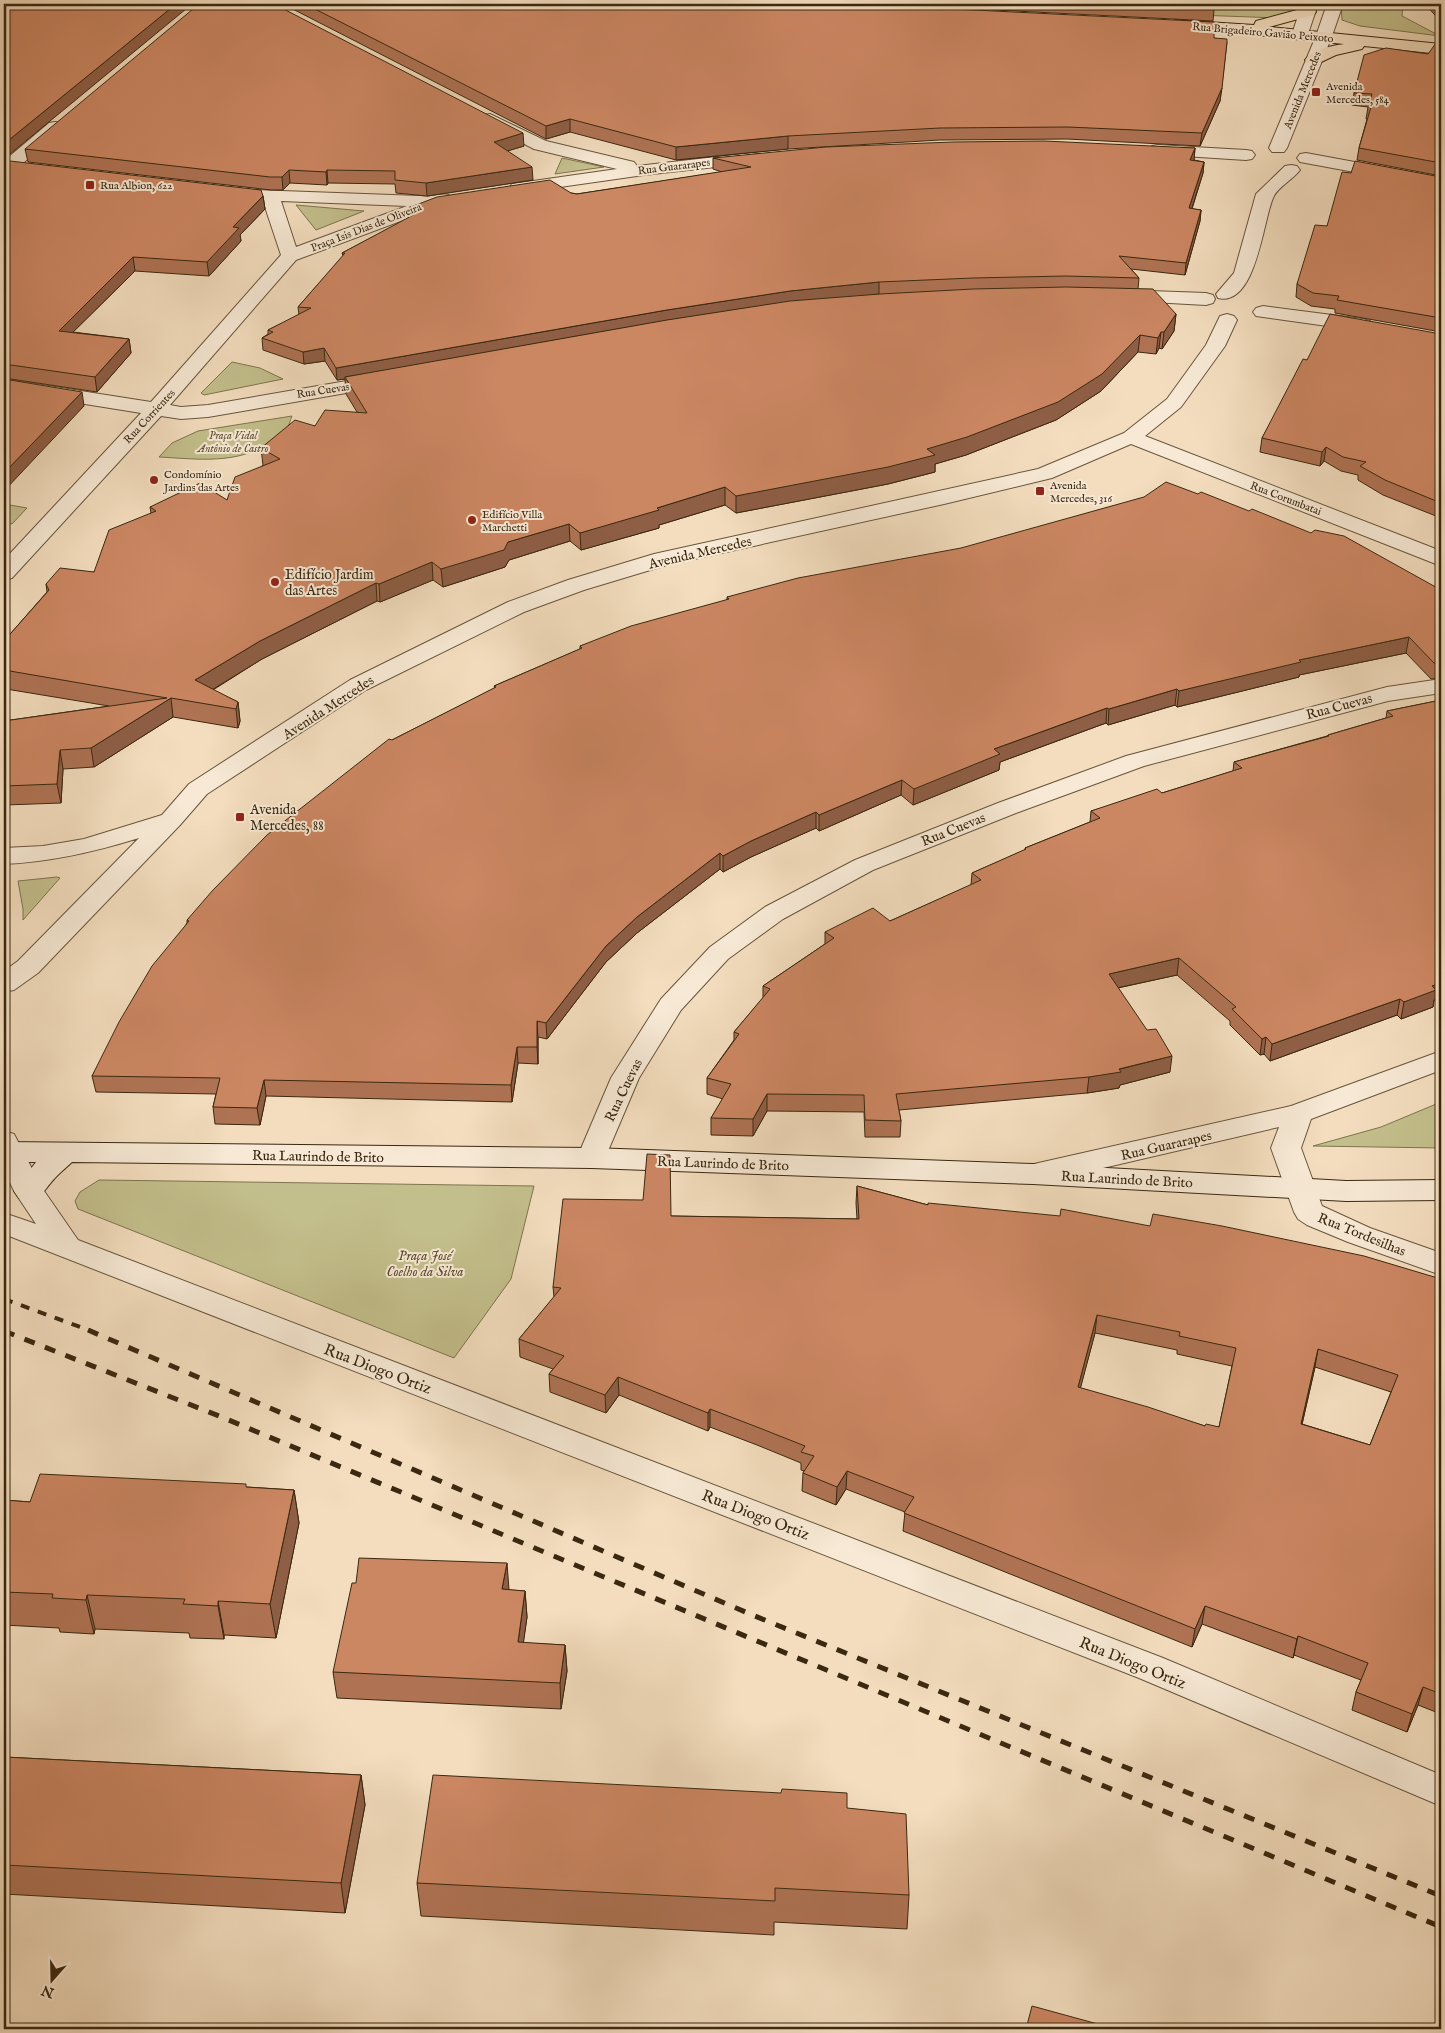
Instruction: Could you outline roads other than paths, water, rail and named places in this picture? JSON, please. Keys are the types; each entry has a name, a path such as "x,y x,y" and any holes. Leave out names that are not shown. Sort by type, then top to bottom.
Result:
{"main road":[{"path":"1242,28 1309,8"},
{"name":"Rua Brigadeiro Gavião Peixoto","path":"1159,24 1242,28 1441,49"},
{"path":"1242,28 1286,42 1314,58 1340,48 1385,42"}],"street":[{"name":"Avenida Mercedes","path":"1278,148 1324,36 1335,4"},
{"name":"Avenida Mercedes","path":"1300,34 1309,8"},
{"path":"472,110 540,158 644,170"},
{"path":"5,167 67,117"},
{"path":"1106,296 1146,296 1204,304 1225,294 1243,274 1265,194 1254,150 1278,148 1296,152 1298,166"},
{"path":"1137,150 1258,167 1298,166 1358,169 1441,183"},
{"name":"Rua Guararapes","path":"505,190 644,170 770,157"},
{"path":"522,188 540,158"},
{"path":"1265,194 1298,166"},
{"path":"5,167 34,169"},
{"name":"Praça Isis Dias de Oliveira","path":"239,193 271,197 433,202"},
{"path":"433,202 461,196"},
{"path":"271,197 290,256"},
{"name":"Praça Isis Dias de Oliveira","path":"290,256 433,202"},
{"name":"Rua Corrientes","path":"4,573 192,370 290,256"},
{"path":"1243,274 1248,298"},
{"path":"1225,294 1257,301 1262,306 1263,312"},
{"path":"1204,304 1216,318 1227,320 1250,319 1263,312 1380,328"},
{"name":"Avenida Mercedes","path":"4,984 28,968 171,820 198,789 358,685 516,607 576,585 662,559 935,500 1045,474 1131,437 1174,403 1215,346 1227,320"},
{"name":"Rua Cuevas","path":"4,385 181,413 208,411 396,378"},
{"name":"Rua Corumbatai","path":"1131,437 1172,455 1441,559"},
{"name":"Rua Cuevas","path":"592,1158 625,1078 670,1005 719,953 774,913 864,865 1007,808 1136,761 1387,694 1441,686"},
{"path":"4,856 43,854 88,846 171,820"},
{"name":"Rua Guararapes","path":"1033,1174 1299,1113 1345,1094 1441,1060"},
{"path":"1299,1113 1286,1148 1299,1187"},
{"path":"5,1145 29,1191 67,1247"},
{"name":"Rua Laurindo de Brito","path":"5,1145 65,1153 592,1158 1033,1174 1346,1191 1441,1190"},
{"path":"29,1191 44,1171 65,1153"},
{"name":"Rua Tordesilhas","path":"1299,1187 1308,1212 1318,1218 1359,1235 1441,1264"},
{"name":"Rua Diogo Ortiz","path":"4,1223 1151,1668 1441,1791"}],"railway":[{"path":"4,1299 91,1331"},
{"path":"88,1330 750,1614 1441,1896"},
{"path":"4,1331 219,1416 1441,1927"}],"place":[{"name":"Avenida Mercedes, 584","path":"1316,92"},
{"name":"Rua Albion, 622","path":"90,185"},
{"name":"Condomínio Jardins das Artes","path":"154,480"},
{"name":"Avenida Mercedes, 316","path":"1040,491"},
{"name":"Edifício Villa Marchetti","path":"472,520"},
{"name":"Edifício Jardim das Artes","path":"275,582"},
{"name":"Avenida Mercedes, 88","path":"240,817"}],"park label":[{"name":"Praça Vidal Antônio de Castro","path":"233,441"},
{"name":"Praça José Coelho da Silva","path":"425,1264"}]}
